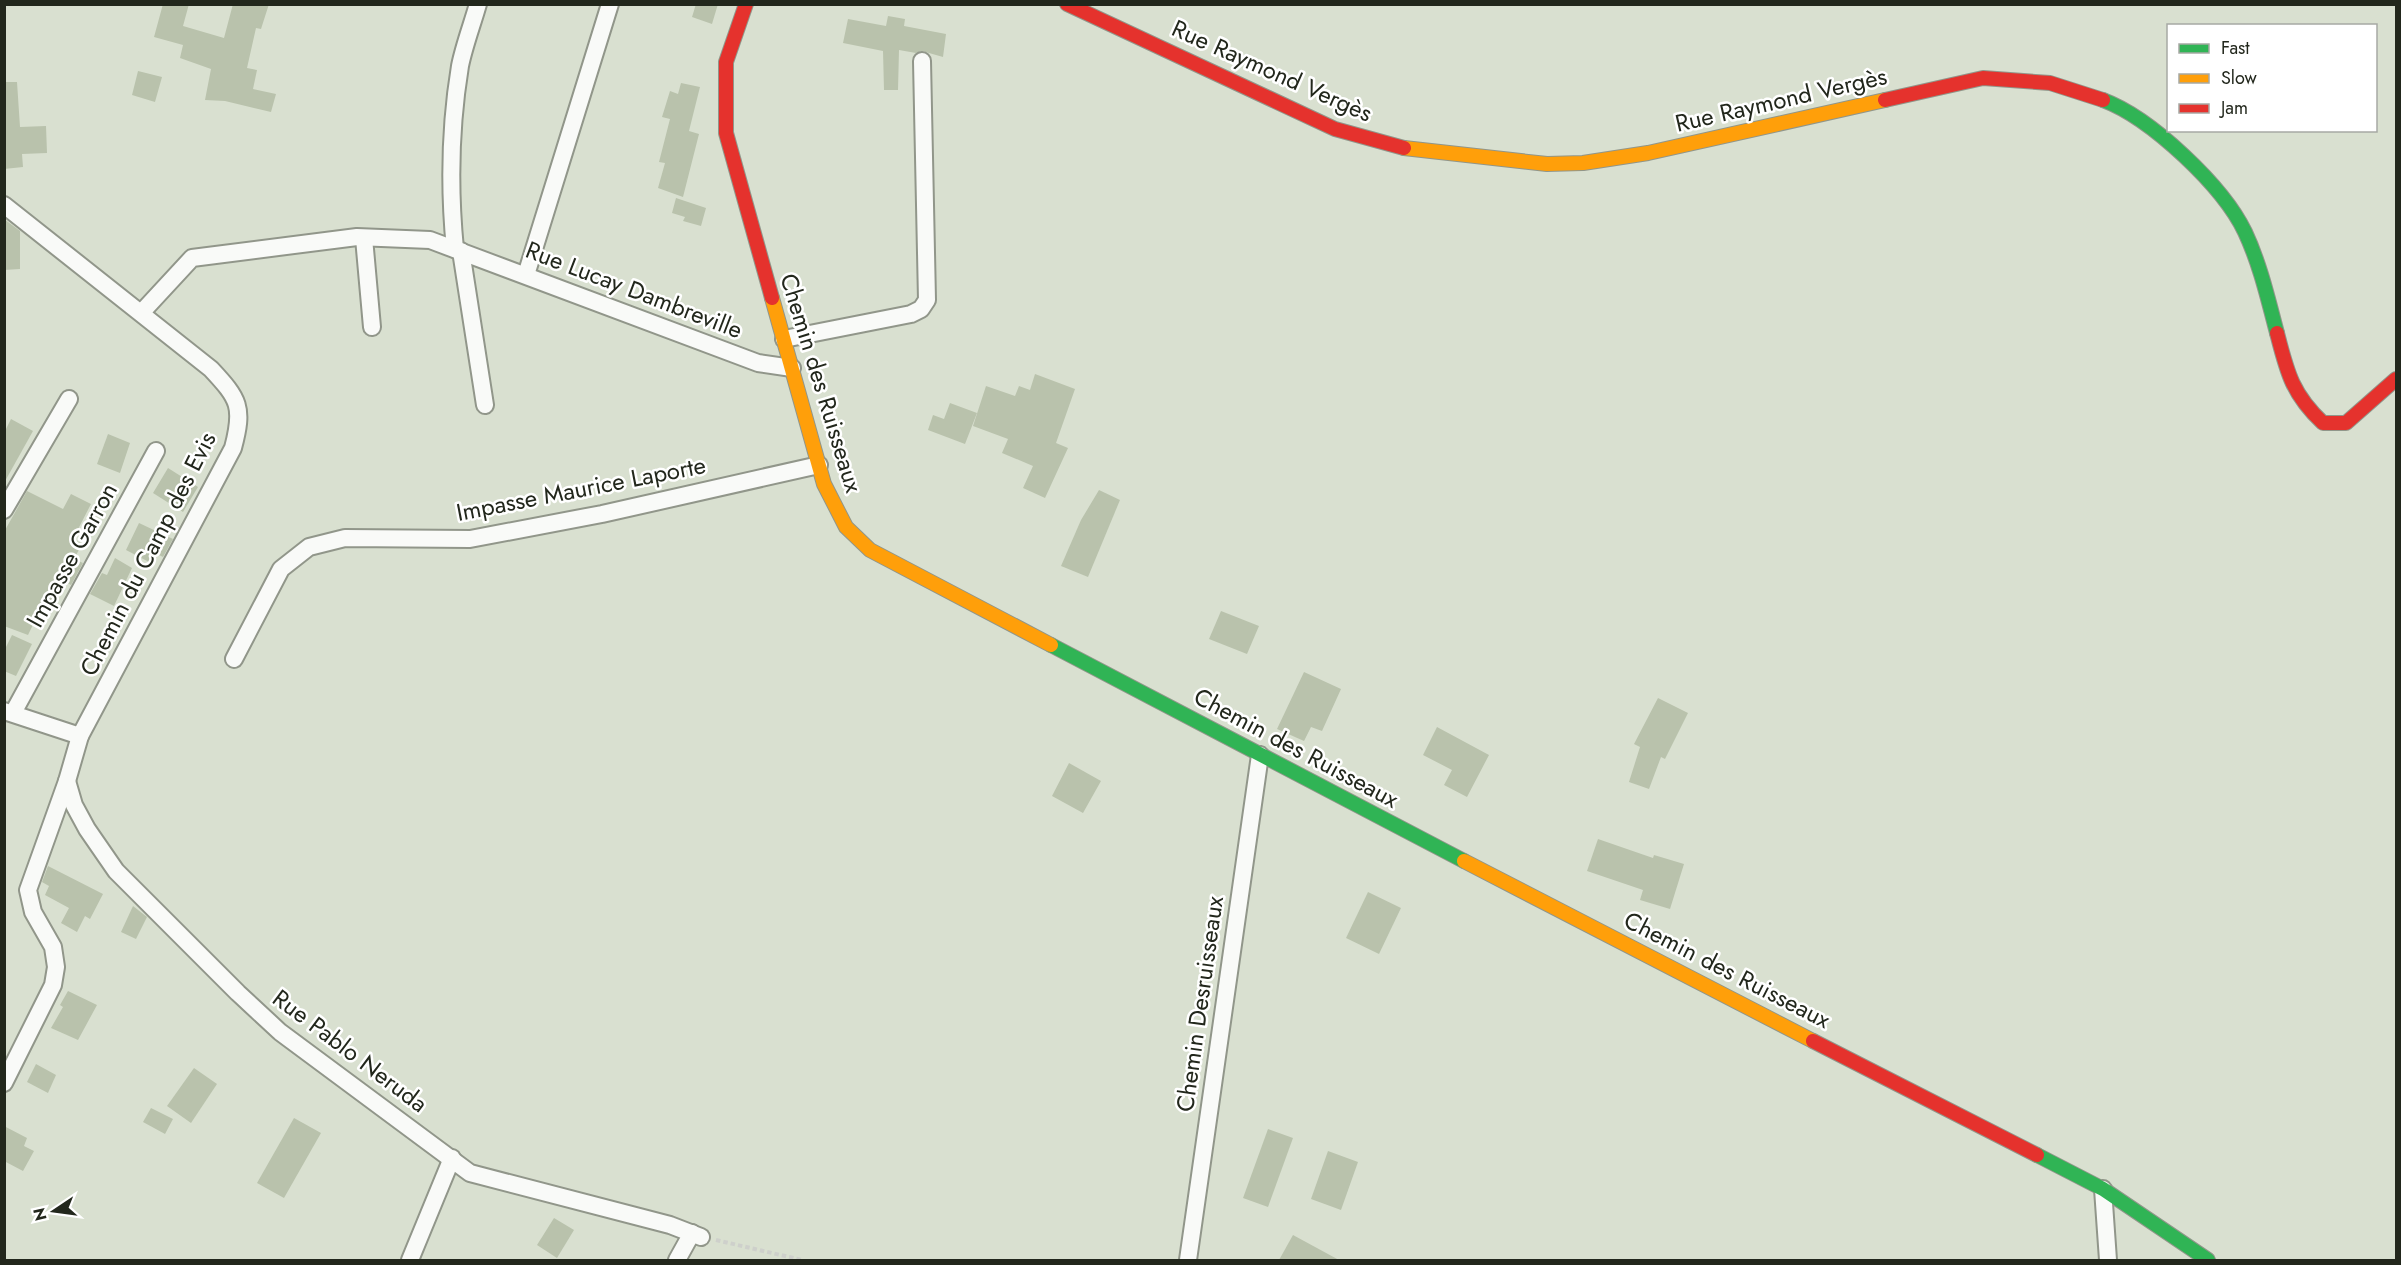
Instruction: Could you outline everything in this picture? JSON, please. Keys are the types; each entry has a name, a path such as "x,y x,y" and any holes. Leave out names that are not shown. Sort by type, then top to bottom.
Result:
{"street":[{"path":"478,4 460,64 452,132 451,203 485,405"},
{"path":"526,275 610,4"},
{"name":"Chemin des Ruisseaux","path":"746,4 726,62 726,133 749,223 824,484 846,527 870,550 2103,1189 2208,1260"},
{"name":"Rue Raymond Vergès","path":"1067,4 1335,129 1403,148 1547,164 1583,163 1648,153 1983,78 2014,78 2073,88 2102,98 2136,115 2180,153 2220,196 2245,231 2272,315 2290,382 2305,407 2323,423 2346,423 2397,380"},
{"path":"784,339 911,314 921,309 927,300 922,61"},
{"name":"Chemin du Camp des Evis","path":"4,205 142,312 218,376 236,399 240,417 233,448 80,736 67,781 28,890 33,912 53,948 56,967 53,985 4,1083"},
{"path":"364,238 372,327"},
{"name":"Rue Lucay Dambreville","path":"142,312 192,258 364,238 430,240 758,363 792,368"},
{"path":"4,510 69,399"},
{"name":"Impasse Garron","path":"9,712 156,451"},
{"name":"Impasse Maurice Laporte","path":"234,659 281,569 309,547 345,538 470,539 602,514 819,465"},
{"path":"9,712 80,736"},
{"name":"Chemin Desruisseaux","path":"1188,1260 1260,754"},
{"name":"Rue Pablo Neruda","path":"67,781 74,805 82,821 116,871 238,993 280,1032 470,1173 670,1225 696,1235"},
{"path":"410,1260 452,1158"},
{"path":"2103,1189 2108,1260"},
{"path":"677,1260 696,1235"}],"path":[{"path":"696,1235 802,1260"}],"building":[{"path":"163,4 189,4 183,26 224,38 233,4 269,4 261,29 256,28 247,68 257,70 253,89 276,94 271,112 225,101 205,100 211,69 180,58 183,45 154,37"},
{"path":"696,4 718,4 712,24 692,17"},
{"path":"888,16 905,19 904,26 946,34 943,57 922,51 916,53 899,50 898,90 884,90 883,51 843,43 848,19 886,26"},
{"path":"138,71 162,77 155,102 132,95"},
{"path":"4,82 17,82 20,127 46,126 47,153 22,154 23,167 4,169"},
{"path":"681,83 700,87 689,131 699,134 683,197 658,188 665,163 659,162 670,119 662,117 670,91 678,94"},
{"path":"676,198 706,208 701,226 683,221 685,217 672,213"},
{"path":"4,219 20,231 20,269 4,270"},
{"path":"1035,374 1075,389 1056,443 1068,448 1045,498 1023,488 1033,466 1002,453 1008,439 973,426 986,386 1015,396 1019,386 1030,390"},
{"path":"950,403 977,413 965,444 928,430 933,415 944,419"},
{"path":"11,419 33,431 4,483 4,433"},
{"path":"108,434 130,443 120,473 97,464"},
{"path":"168,468 198,487 183,512 153,493"},
{"path":"1099,490 1120,500 1088,577 1061,566 1081,520"},
{"path":"27,491 63,509 71,494 91,504 73,539 82,544 74,559 83,563 71,585 61,580 49,604 44,602 28,635 4,626 4,532"},
{"path":"139,523 173,539 163,557 153,552 149,562 126,550"},
{"path":"115,558 132,568 114,606 90,594 102,573 107,575"},
{"path":"1221,611 1259,626 1247,654 1209,639"},
{"path":"12,635 32,644 16,676 4,671 4,651"},
{"path":"1304,672 1341,689 1322,731 1311,727 1304,741 1277,729"},
{"path":"1658,698 1688,713 1665,759 1661,757 1649,789 1629,782 1640,747 1634,744"},
{"path":"1437,727 1489,755 1467,797 1444,785 1452,770 1423,755"},
{"path":"1069,763 1101,781 1083,813 1052,796"},
{"path":"1598,839 1653,858 1654,855 1684,864 1670,909 1640,900 1643,890 1587,871"},
{"path":"48,866 103,894 90,919 85,916 77,932 61,923 69,908 45,895 49,886 42,882"},
{"path":"1368,892 1401,908 1379,954 1346,938"},
{"path":"133,906 147,917 136,939 121,932"},
{"path":"68,991 97,1005 78,1040 51,1028 63,1007 60,1005"},
{"path":"36,1064 56,1075 48,1093 27,1082"},
{"path":"194,1068 217,1084 191,1123 167,1106"},
{"path":"151,1108 173,1119 165,1134 143,1122"},
{"path":"294,1118 321,1133 284,1198 257,1183"},
{"path":"4,1126 27,1138 24,1146 34,1151 23,1171 4,1161"},
{"path":"1268,1129 1293,1138 1268,1207 1243,1198"},
{"path":"1328,1151 1358,1162 1341,1210 1311,1199"},
{"path":"554,1218 574,1230 557,1258 537,1245"},
{"path":"1293,1235 1339,1260 1279,1260"}],"traffic: fast":[{"path":"2103,100 2142,122 2184,156 2235,214 2255,256 2277,333"},
{"path":"1051,645 1464,861"},
{"path":"2037,1155 2103,1189 2208,1260"}],"traffic: slow":[{"path":"1404,148 1547,164 1583,163 1648,153 1885,100"},
{"path":"772,298 824,484 846,527 870,550 1051,645"},
{"path":"1464,861 1813,1041"}],"traffic: jam":[{"path":"746,4 726,62 726,133 772,298"},
{"path":"1067,4 1335,129 1404,148"},
{"path":"1885,100 1983,78 2050,83 2103,100"},
{"path":"2277,333 2297,392 2323,423 2346,423 2396,379"},
{"path":"1813,1041 2037,1155"}]}
